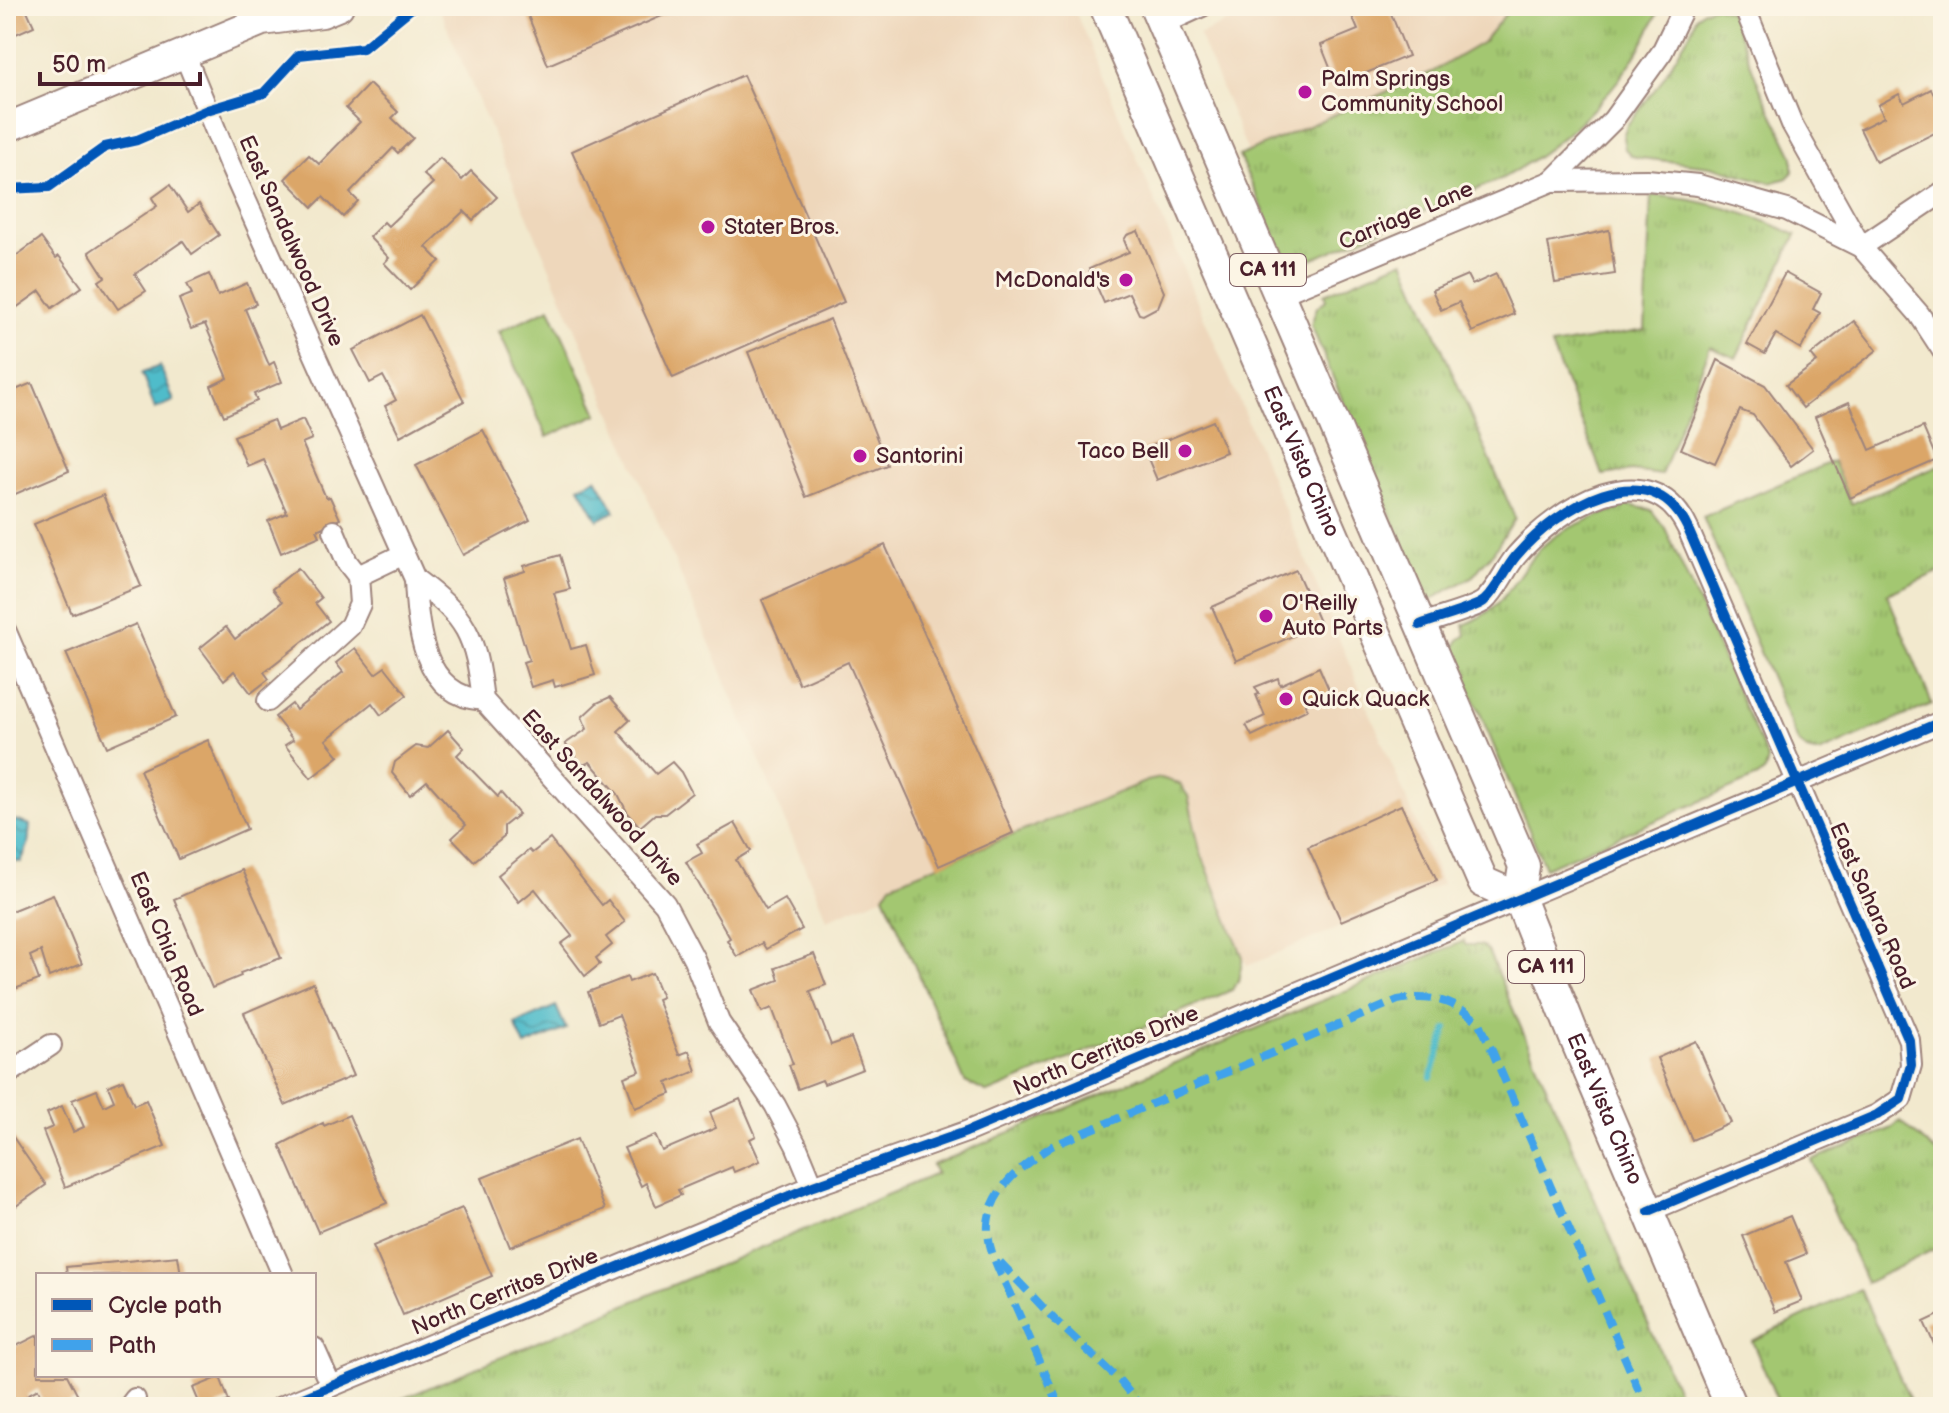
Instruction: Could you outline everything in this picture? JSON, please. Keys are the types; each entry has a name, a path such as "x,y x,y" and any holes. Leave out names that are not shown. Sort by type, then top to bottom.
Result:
{"main road":[{"name":"East Vista Chino","path":"1105,6 1483,882 1519,898"},
{"path":"6,128 184,53 269,13 328,8"},
{"name":"East Vista Chino","path":"1159,15 1524,866 1519,898 1731,1407"}],"street":[{"path":"1159,15 1202,6"},
{"path":"1552,181 1613,120 1662,52 1684,6"},
{"path":"1744,6 1792,124 1861,247 1919,314 1943,351"},
{"name":"East Sandalwood Drive","path":"184,53 229,163 415,579 420,640 426,657 439,676 457,693 483,700 665,904 694,959 719,1022 775,1105 813,1186"},
{"path":"1552,181 1647,180 1698,185 1787,210 1861,247"},
{"name":"Carriage Lane","path":"1278,295 1552,181"},
{"path":"1861,247 1943,192"},
{"name":"East Sahara Road","path":"1420,625 1483,601 1517,555 1561,513 1619,490 1652,491 1669,502 1683,519 1909,1040 1911,1065 1901,1099 1877,1115 1649,1211"},
{"path":"268,701 350,626 360,604 358,576 347,562 334,531"},
{"path":"358,576 404,554"},
{"name":"East Sandalwood Drive","path":"415,579 453,609 470,633 483,700"},
{"name":"East Chia Road","path":"6,632 282,1273"},
{"name":"North Cerritos Drive","path":"281,1407 813,1186 966,1132 1943,721"},
{"path":"6,1075 51,1045"},
{"path":"316,1352 331,1386"}],"shaded area":[{"path":"438,6 1073,6 1442,884 1247,966 1200,847 1188,791 1172,780 827,919"},
{"name":"Palm Springs Community School","path":"1263,6 1506,6 1510,9 1483,42 1432,72 1248,152 1199,35"}],"green space":[{"path":"1512,6 1660,6 1634,59 1616,83 1575,126 1528,163 1503,178 1306,262 1301,253 1286,255 1239,156 1432,72 1483,42"},
{"path":"1715,6 1729,11 1734,20 1760,88 1793,156 1793,172 1787,178 1771,183 1711,166 1640,158 1632,156 1625,149 1623,137 1627,125 1660,83 1696,17 1703,10"},
{"path":"1651,195 1725,208 1796,235 1736,358 1710,347 1661,475 1632,471 1603,475 1551,346 1645,330"},
{"path":"1404,260 1515,518 1473,576 1427,602 1311,325 1317,307 1326,300 1324,294"},
{"path":"550,308 598,414 547,437 499,331"},
{"path":"1833,461 1851,504 1943,464 1943,570 1887,594 1932,704 1819,753 1807,750 1798,742 1703,517"},
{"path":"1628,505 1651,510 1665,528 1768,760 1765,771 1758,777 1545,868 1453,649 1466,635 1464,625 1480,617 1502,599 1543,546 1562,532"},
{"path":"1161,778 1180,784 1188,796 1200,851 1243,957 1238,981 1232,990 988,1093 965,1082 884,895 891,884"},
{"path":"1464,941 1465,945 1480,945 1488,951 1684,1407 383,1407 936,1174 932,1165"},
{"path":"1900,1121 1943,1158 1943,1245 1866,1283 1811,1160 1890,1129"},
{"path":"1860,1289 1913,1407 1780,1407 1752,1341"}],"water":[{"path":"160,366 174,401 155,409 142,373"},
{"path":"596,478 615,511 598,520 579,487"},
{"path":"14,820 30,825 28,845 21,862 6,860 7,840"},
{"path":"556,1006 566,1029 525,1046 515,1024"}],"building":[{"path":"6,6 25,6 34,26 16,34"},
{"path":"524,6 685,6 548,65"},
{"path":"1376,6 1388,6 1408,56 1337,85 1321,45 1358,30 1352,16"},
{"name":"Stater Bros.","path":"743,75 844,302 673,378 572,151"},
{"path":"369,84 398,112 392,118 413,138 398,153 393,148 350,193 358,201 343,217 323,197 313,207 285,179 309,155 319,164 360,122 346,108"},
{"path":"1931,89 1943,112 1943,129 1876,162 1860,129 1884,117 1878,105 1899,94 1904,103"},
{"path":"440,158 462,180 471,171 497,197 473,220 464,211 426,247 440,261 410,290 384,263 389,258 369,237 384,222 388,226 433,183 423,174"},
{"path":"170,185 188,212 199,204 219,235 192,254 183,241 135,274 146,291 118,309 99,281 105,277 89,252 157,206 152,198"},
{"path":"1609,230 1615,274 1555,283 1548,243"},
{"name":"McDonald's","path":"1138,231 1164,292 1158,307 1143,315 1139,314 1129,293 1104,303 1089,269 1129,252 1124,240 1127,235"},
{"path":"41,238 82,287 52,308 40,291 6,315 6,263"},
{"path":"1785,273 1821,293 1813,309 1820,313 1801,349 1776,334 1765,354 1747,344"},
{"path":"209,274 218,296 247,283 256,304 245,309 269,365 274,362 282,382 254,394 257,401 224,416 211,386 228,378 205,324 191,329 179,299 192,294 187,284"},
{"path":"1496,274 1514,314 1472,332 1459,302 1441,310 1432,290 1467,275 1472,285"},
{"path":"420,315 464,401 400,436 385,406 396,400 383,376 370,383 353,350"},
{"path":"830,319 887,465 806,497 748,352"},
{"path":"1854,321 1877,350 1803,408 1786,385 1817,362 1811,355"},
{"path":"1718,360 1765,385 1813,449 1791,466 1753,415 1740,410 1715,463 1681,449"},
{"path":"32,383 69,471 6,498 6,394"},
{"path":"1849,402 1870,450 1923,427 1937,460 1850,498 1815,417"},
{"path":"303,419 312,439 302,443 326,498 330,497 340,519 317,530 320,536 281,553 268,521 287,513 263,459 247,466 234,436 273,420 277,430"},
{"name":"Taco Bell","path":"1213,421 1226,452 1157,480 1144,449"},
{"path":"483,430 530,520 463,555 416,465"},
{"path":"103,495 141,586 72,614 34,524"},
{"path":"885,545 1013,833 939,866 848,662 799,684 762,600"},
{"path":"560,555 570,589 554,593 571,649 586,645 595,675 555,687 553,680 531,687 523,662 529,660 504,578 525,571 524,566"},
{"path":"298,568 321,598 315,603 329,621 264,672 269,679 251,693 234,671 224,680 200,648 226,627 235,639 282,602 272,589"},
{"name":"O'Reilly Auto Parts","path":"1296,570 1320,624 1236,661 1212,607"},
{"path":"136,624 176,717 107,747 66,653"},
{"path":"355,648 375,674 385,667 407,695 381,715 372,703 326,740 339,756 311,778 285,745 293,740 275,717 292,704 296,710 343,672 336,663"},
{"name":"Quick Quack","path":"1319,667 1330,692 1305,704 1308,709 1252,736 1246,725 1265,716 1255,687 1278,678 1280,685"},
{"path":"610,697 630,720 618,731 656,774 672,762 692,793 665,814 655,814 640,827 627,812 618,794 590,762 583,765 565,744 587,729 582,717 597,703"},
{"path":"448,730 464,748 457,755 498,797 501,793 519,814 504,826 504,837 474,861 452,838 466,825 427,781 410,795 392,773 395,762 416,746 428,748"},
{"path":"208,740 247,829 179,859 140,770"},
{"path":"1401,805 1437,880 1341,921 1308,847"},
{"path":"735,823 751,851 736,860 766,910 785,899 802,929 766,949 762,943 737,957 727,940 730,938 686,862 702,853 697,844"},
{"path":"550,839 602,905 608,900 625,922 606,937 612,945 596,958 600,964 585,976 561,944 572,936 535,889 519,902 498,875 529,850 532,853"},
{"path":"242,870 281,958 240,973 241,976 212,988 174,899"},
{"path":"53,894 82,964 49,977 41,951 30,956 39,980 12,990 6,975 6,913"},
{"path":"814,954 826,985 810,991 831,1045 851,1038 863,1069 824,1084 822,1080 798,1089 789,1065 793,1064 772,1008 762,1012 753,990 779,980 775,968"},
{"path":"652,973 662,997 657,999 679,1055 689,1051 696,1071 667,1083 671,1094 635,1108 624,1077 640,1071 619,1015 599,1023 588,992 627,977 629,982"},
{"path":"313,983 353,1076 285,1105 244,1013"},
{"path":"1696,1041 1731,1123 1692,1140 1657,1058"},
{"path":"123,1080 134,1105 146,1100 165,1146 65,1187 43,1131 53,1127 47,1113 62,1106 73,1132 84,1127 72,1100 97,1090 104,1106 114,1101 108,1086"},
{"path":"740,1099 756,1136 750,1139 760,1161 734,1172 732,1167 678,1190 681,1195 656,1206 646,1183 641,1186 624,1148 655,1135 662,1151 716,1128 710,1112"},
{"path":"349,1115 387,1203 318,1232 280,1145 323,1123 324,1126"},
{"path":"6,1127 46,1185 6,1213"},
{"path":"577,1139 605,1209 510,1247 482,1178"},
{"path":"462,1208 492,1276 403,1315 373,1246"},
{"path":"1790,1216 1806,1254 1786,1262 1802,1301 1775,1312 1743,1236"},
{"path":"178,1256 181,1273 67,1273 66,1267"},
{"path":"1943,1313 1943,1364 1924,1322"},
{"path":"36,1336 36,1377 68,1377 79,1398 62,1407 45,1407 38,1389 27,1395 33,1407 6,1407 6,1351"},
{"path":"220,1377 229,1401 214,1407 201,1407 193,1388"}],"waterway":[{"path":"1431,1077 1447,1029"}],"marked path":[{"path":"1060,1407 990,1245 990,1211 1002,1188 1052,1146 1398,1000 1422,998 1452,1004 1480,1023 1646,1407"},
{"path":"1000,1262 1055,1320 1120,1381 1141,1407"}],"cycle path":[{"path":"6,189 49,187 105,147 137,140 207,110 264,93 299,55 363,48 414,6"},
{"path":"1420,625 1484,601 1533,538 1578,505 1603,494 1627,490 1651,492 1671,505 1688,529 1909,1040 1911,1065 1901,1099 1877,1115 1649,1211"},
{"path":"281,1407 813,1186 966,1132 1943,721"}],"place":[{"name":"Palm Springs Community School","path":"1305,92"},
{"name":"Stater Bros.","path":"708,227"},
{"name":"McDonald's","path":"1126,280"},
{"name":"Taco Bell","path":"1185,451"},
{"name":"Santorini","path":"860,456"},
{"name":"O'Reilly Auto Parts","path":"1266,616"},
{"name":"Quick Quack","path":"1286,699"}]}
